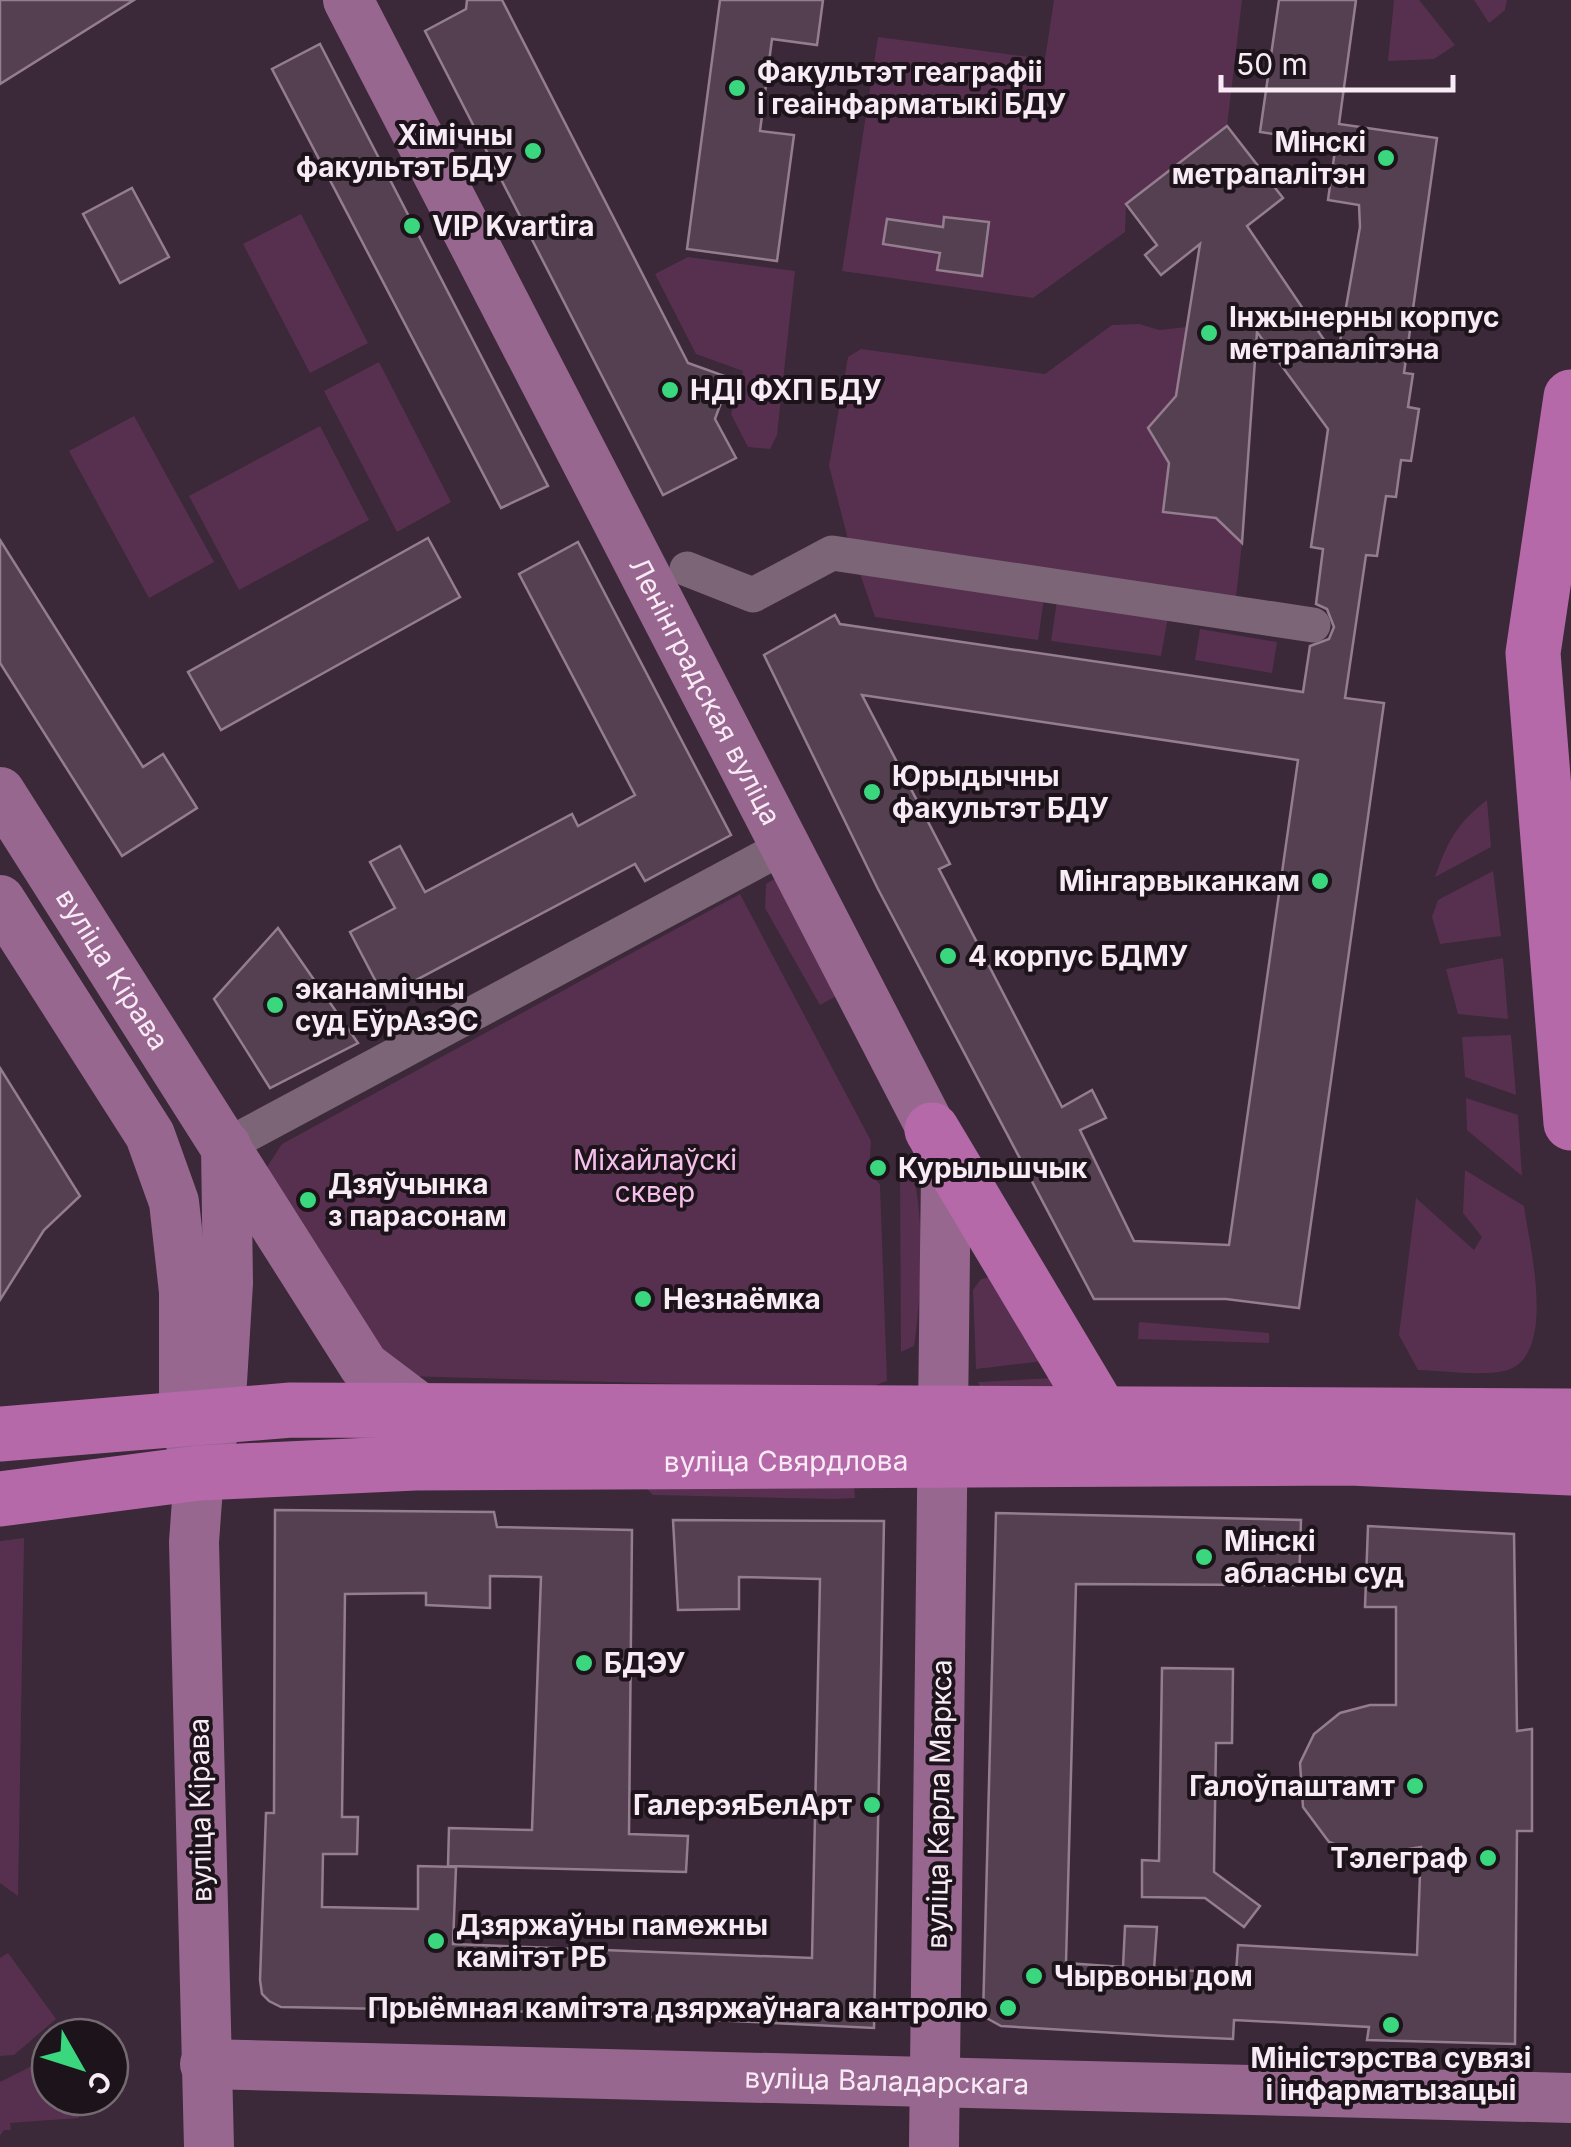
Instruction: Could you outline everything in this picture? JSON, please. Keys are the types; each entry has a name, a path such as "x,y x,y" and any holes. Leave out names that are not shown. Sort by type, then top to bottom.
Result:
{"main road":[{"path":"1571,397 1533,653 1571,1123"},
{"path":"932,1130 1100,1413"},
{"name":"вуліца Свярдлова","path":"0,1434 202,1416 421,1410 1571,1468"},
{"name":"вуліца Свярдлова","path":"0,1499 198,1472 945,1435 1100,1413 1571,1416"}],"street":[{"name":"Ленінградская вуліца","path":"348,0 932,1130 946,1172 945,1435"},
{"path":"687,569 753,595 832,553 1313,626"},
{"name":"вуліца Кірава","path":"0,792 364,1366 421,1410"},
{"path":"226,1146 785,846"},
{"name":"вуліца Кірава","path":"0,900 150,1135 174,1202 185,1321 202,1416"},
{"name":"вуліца Кірава","path":"209,2147 194,1542 202,1416 228,1282 226,1146"},
{"name":"вуліца Карла Маркса","path":"934,2147 945,1435"},
{"name":"вуліца Валадарскага","path":"205,2064 1571,2098"}],"green space":[{"path":"1054,0 1242,0 1227,126 1126,204 1125,232 1033,298 842,271 878,37 1045,59"},
{"path":"1394,0 1419,0 1455,45 1434,59 1388,61"},
{"path":"1474,0 1507,0 1505,10 1489,23"},
{"path":"301,214 368,343 310,373 243,244"},
{"path":"688,257 795,271 777,435 770,449 748,447 731,414 743,371 696,354 655,274"},
{"path":"1139,324 1159,330 1187,327 1176,396 1148,428 1169,463 1163,511 1216,518 1242,543 1235,606 849,543 829,466 848,357 861,349 1045,374 1112,325"},
{"path":"379,362 451,502 397,532 324,391"},
{"path":"134,416 214,562 149,598 69,451"},
{"path":"320,426 369,520 239,590 189,496"},
{"path":"858,568 1044,598 1038,640 875,617"},
{"path":"1057,601 1168,617 1161,656 1051,641"},
{"path":"1200,629 1277,642 1272,673 1195,660"},
{"path":"1487,800 1491,847 1435,877 1454,834"},
{"path":"1493,871 1501,936 1440,944 1432,917 1438,900"},
{"path":"776,878 840,994 820,1005 765,908 766,884"},
{"name":"Міхайлаўскі сквер","path":"740,894 871,1141 869,1170 880,1185 887,1381 865,1389 403,1376 387,1370 265,1170 282,1144"},
{"path":"1503,958 1508,1019 1458,1014 1446,969"},
{"path":"1511,1035 1516,1095 1465,1077 1462,1037"},
{"path":"1466,1098 1518,1115 1522,1176 1467,1130"},
{"path":"909,1158 918,1203 920,1276 914,1346 901,1352 900,1166"},
{"path":"1465,1170 1524,1206 1537,1298 1531,1346 1521,1362 1504,1371 1418,1370 1399,1335 1416,1198 1474,1250 1482,1237 1463,1213"},
{"path":"992,1277 1044,1361 976,1369 973,1290 981,1279"},
{"path":"1139,1322 1269,1333 1269,1343 1138,1339"},
{"path":"1055,1378 1059,1388 982,1390 978,1382"},
{"path":"854,1485 855,1498 834,1499 653,1495 645,1487"},
{"path":"24,1538 18,1896 0,1883 0,1541"},
{"path":"8,1953 55,2017 30,2017 30,2041 14,2055 0,2056 0,1958"},
{"path":"30,2067 30,2117 79,2118 10,2123 11,2130 4,2130 0,2136 0,2082"}],"building":[{"path":"0,0 134,0 0,84"},
{"name":"Хімічны факультэт БДУ","path":"467,0 502,0 688,363 730,378 715,419 736,458 663,495 425,31 466,9"},
{"name":"Факультэт геаграфіі і геаінфарматыкі БДУ","path":"720,0 823,0 817,45 772,39 760,131 794,135 777,261 687,249"},
{"path":"1279,0 1356,0 1339,124 1437,138 1404,373 1413,374 1408,407 1419,409 1411,461 1401,460 1396,497 1386,496 1377,556 1366,555 1345,698 1384,703 1299,1308 1226,1299 1094,1299 878,889 764,655 835,615 840,624 1303,692 1310,646 1329,639 1334,627 1327,609 1316,604 1323,549 1311,547 1328,429 1257,332 1242,543 1216,518 1163,512 1169,463 1148,428 1176,396 1200,244 1161,275 1145,255 1157,245 1126,204 1227,126 1283,198 1247,226 1337,359 1360,227 1359,205 1328,200 1336,143 1260,132","holes":["862,695 1298,760 1229,1245 1134,1241 1080,1130 1106,1118 1092,1090 1062,1107 939,869 950,864"]},
{"path":"320,44 548,486 501,508 272,69"},
{"path":"132,188 169,257 120,283 83,214"},
{"path":"944,217 989,222 982,276 937,270 940,253 883,244 887,219 943,227"},
{"path":"428,538 460,597 221,730 188,672"},
{"path":"0,540 143,767 163,754 197,808 122,856 0,663"},
{"path":"578,542 731,835 645,881 635,864 384,997 350,932 395,908 370,862 400,846 425,892 572,814 578,826 635,795 519,574"},
{"name":"эканамічны суд ЕўрАзЭС","path":"278,928 358,1043 270,1088 214,999"},
{"path":"0,1068 80,1196 44,1230 0,1300"},
{"path":"275,1510 494,1512 497,1527 632,1530 629,1834 688,1836 686,1872 448,1866 449,1828 532,1830 541,1577 490,1576 490,1608 426,1605 426,1593 345,1594 342,1817 358,1817 357,1854 323,1854 322,1907 418,1909 418,1866 456,1867 453,1944 812,1958 820,1579 739,1577 739,1609 678,1610 673,1520 884,1521 874,2028 548,2012 281,2007 269,2001 262,1994 260,1980 266,1813 274,1813"},
{"path":"996,1513 1301,1520 1299,1585 1076,1584 1066,1963 1123,1967 1125,1926 1157,1927 1154,1969 1236,1973 1238,1945 1417,1955 1421,1847 1366,1856 1329,1842 1303,1807 1300,1763 1314,1734 1340,1713 1370,1705 1396,1705 1396,1607 1365,1607 1368,1526 1514,1534 1517,1731 1532,1729 1532,1831 1517,1831 1515,2044 1367,2040 1369,2027 1234,2020 1233,2039 1165,2036 1001,2026 983,2016"},
{"path":"1162,1668 1233,1669 1232,1743 1216,1743 1214,1872 1260,1906 1244,1927 1205,1898 1142,1897 1142,1860 1159,1861"}],"place":[{"name":"Факультэт геаграфіі і геаінфарматыкі БДУ","path":"737,88"},
{"name":"Хімічны факультэт БДУ","path":"533,151"},
{"name":"Мінскі метрапалітэн","path":"1386,158"},
{"name":"VIP Kvartira","path":"412,226"},
{"name":"Інжынерны корпус метрапалітэна","path":"1209,333"},
{"name":"НДІ ФХП БДУ","path":"670,390"},
{"name":"Юрыдычны факультэт БДУ","path":"872,792"},
{"name":"Мінгарвыканкам","path":"1320,881"},
{"name":"4 корпус БДМУ","path":"948,956"},
{"name":"эканамічны суд ЕўрАзЭС","path":"275,1005"},
{"name":"Курыльшчык","path":"878,1168"},
{"name":"Дзяўчынка з парасонам","path":"308,1200"},
{"name":"Незнаёмка","path":"643,1299"},
{"name":"Мінскі абласны суд","path":"1204,1557"},
{"name":"БДЭУ","path":"584,1663"},
{"name":"Галоўпаштамт","path":"1415,1786"},
{"name":"ГалерэяБелАрт","path":"872,1805"},
{"name":"Тэлеграф","path":"1488,1858"},
{"name":"Дзяржаўны памежны камітэт РБ","path":"436,1941"},
{"name":"Чырвоны дом","path":"1034,1976"},
{"name":"Прыёмная камітэта дзяржаўнага кантролю","path":"1008,2008"},
{"name":"Міністэрства сувязі і інфарматызацыі","path":"1391,2025"}]}
